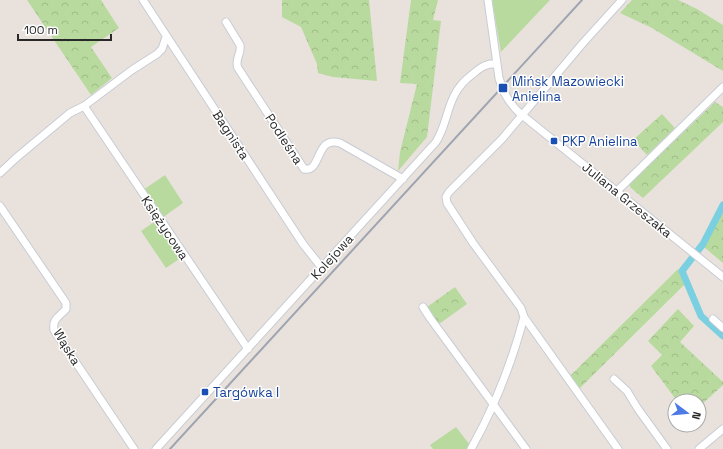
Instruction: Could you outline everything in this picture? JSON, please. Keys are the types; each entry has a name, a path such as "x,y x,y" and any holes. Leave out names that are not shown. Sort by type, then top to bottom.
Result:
{"street":[{"name":"Bagnista","path":"143,0 303,244 322,268"},
{"name":"Juliana Grzeszaka","path":"488,0 496,64 502,90 510,104 616,192 723,277"},
{"path":"618,449 524,317 521,308 473,243 447,203 447,195 502,139 540,96 583,43 622,0"},
{"name":"Podleśna","path":"226,22 240,45 241,49 236,60 238,68 304,169 307,170 313,167 325,145 333,141 340,143 403,179"},
{"path":"0,173 70,113 84,106 132,70 157,54 162,49 166,37"},
{"name":"Kolejowa","path":"156,449 403,179 440,136 444,129 451,104 458,88 479,69 489,64 496,64"},
{"path":"616,192 723,87"},
{"name":"Księżycowa","path":"84,106 248,349"},
{"name":"Wąska","path":"0,206 66,303 66,309 55,319 54,330 134,449"},
{"path":"423,307 526,449"},
{"path":"471,449 494,405 524,317"},
{"path":"713,319 723,328"},
{"path":"614,379 627,391 667,449"},
{"path":"699,449 723,429"}],"green space":[{"path":"27,0 101,0 119,28 91,47 112,78 91,95"},
{"path":"282,0 369,0 377,81 333,77 318,73 317,64 301,27 282,17"},
{"path":"411,0 438,0 433,20 441,21 427,137 398,171 400,152 417,84 400,83"},
{"path":"492,0 550,0 501,52"},
{"path":"632,0 678,0 697,9 723,25 723,71 652,28 620,13"},
{"path":"715,102 723,107 723,122 643,198 630,187 630,183"},
{"path":"662,114 675,128 647,155 633,140"},
{"path":"165,175 183,203 162,218 143,190"},
{"path":"723,211 723,263 704,247"},
{"path":"157,220 182,257 166,268 141,231"},
{"path":"678,269 685,284 578,390 570,376"},
{"path":"455,287 467,304 439,324 427,307"},
{"path":"678,309 694,326 680,342 723,382 723,385 707,400 707,393 671,393 651,366 662,355 648,341"},
{"path":"456,427 470,445 468,449 433,449 430,445"}],"waterway":[{"path":"723,205 703,244 682,271 701,316 723,336"}],"railway":[{"path":"170,449 582,0"}],"place":[{"name":"Mińsk Mazowiecki Anielina","path":"503,88"},
{"name":"PKP Anielina","path":"554,141"},
{"name":"Targówka I","path":"205,392"}]}
